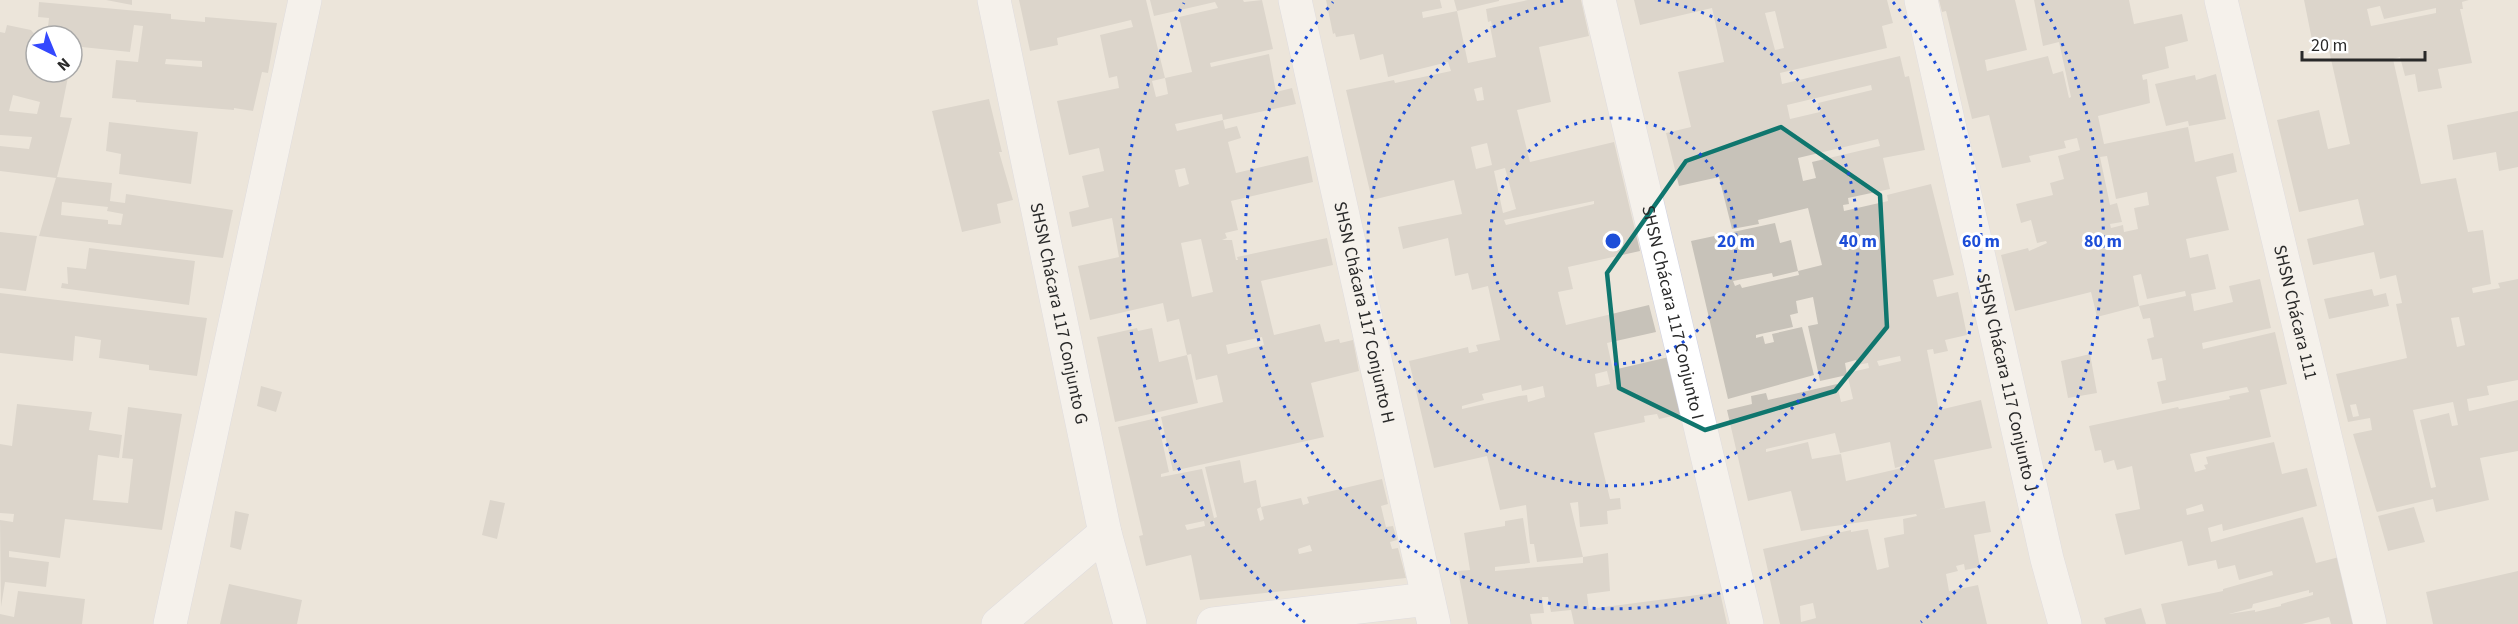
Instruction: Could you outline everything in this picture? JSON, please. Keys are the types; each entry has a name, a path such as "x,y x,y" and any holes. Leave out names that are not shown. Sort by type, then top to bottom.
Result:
{"street":[{"path":"170,624 306,0"},
{"name":"SHSN Chácara 117 Conjunto G","path":"994,0 1105,533 1130,624"},
{"name":"SHSN Chácara 117 Conjunto H","path":"1295,0 1431,611"},
{"name":"SHSN Chácara 117 Conjunto I","path":"1599,0 1747,624"},
{"name":"SHSN Chácara 117 Conjunto J","path":"1921,0 2045,547 2065,624"},
{"name":"SHSN Chácara 111","path":"2221,0 2370,624"},
{"path":"998,624 1105,533"},
{"path":"1213,624 1431,611"}],"highlighted area":[{"path":"1781,127 1880,195 1887,327 1835,391 1705,430 1619,388 1607,273 1686,161"}],"building":[{"path":"106,0 132,0 132,5"},
{"path":"1019,0 1146,0 1165,78 1192,72 1179,17 1218,8 1215,2 1154,16 1150,0 1243,0 1244,2 1262,0 1273,49 1210,63 1211,67 1269,54 1276,92 1292,88 1296,104 1223,120 1225,129 1237,126 1241,138 1228,142 1236,173 1308,156 1313,182 1231,201 1238,230 1225,233 1227,238 1222,240 1232,240 1236,260 1238,260 1237,257 1327,238 1333,265 1261,281 1274,335 1320,324 1325,342 1339,339 1340,343 1353,340 1359,371 1311,383 1324,437 1173,471 1161,417 1223,402 1217,375 1196,380 1191,354 1187,355 1179,319 1167,322 1163,303 1090,320 1078,266 1119,257 1112,218 1072,227 1069,212 1089,207 1082,176 1104,171 1099,148 1069,155 1057,101 1119,88 1117,76 1109,78 1100,35 1133,27 1131,20 1057,38 1058,45 1030,51","holes":["1165,78 1168,94 1156,97 1152,81","1222,114 1223,120 1177,131 1175,124","1185,168 1189,184 1179,187 1175,170","1201,239 1213,292 1192,297 1181,243","1262,337 1264,345 1228,354 1226,345"]},
{"path":"1326,0 1440,0 1442,8 1422,12 1423,18 1457,11 1468,63 1496,57 1491,21 1488,22 1486,9 1528,0 1581,0 1589,36 1539,47 1551,102 1517,110 1530,162 1614,142 1640,251 1568,267 1573,289 1558,292 1566,325 1649,305 1656,332 1607,343 1613,370 1669,357 1682,414 1659,419 1657,414 1644,416 1645,422 1594,433 1610,499 1620,498 1621,509 1607,511 1608,524 1580,527 1578,502 1570,503 1583,557 1537,562 1534,544 1530,544 1526,505 1500,510 1487,456 1434,468 1409,361 1468,347 1469,353 1478,351 1476,345 1500,340 1488,286 1472,290 1468,273 1455,276 1448,238 1403,249 1398,227 1462,214 1454,180 1372,200 1346,90 1394,80 1395,83 1451,71 1448,62 1388,77 1383,54 1360,60 1354,34 1336,37 1335,33 1333,34","holes":["1482,87 1484,100 1477,101 1474,89","1487,143 1492,165 1476,169 1471,147","1505,168 1516,209 1503,213 1494,171","1594,201 1594,204 1506,225 1504,220","1607,371 1610,384 1597,387 1595,374","1521,385 1522,391 1543,386 1545,397 1528,402 1527,395 1519,396 1462,409 1462,406 1484,400 1482,394"]},
{"path":"1454,0 1499,0 1499,1 1457,11"},
{"path":"1634,0 1887,0 1893,23 1882,26 1887,48 1780,73 1782,84 1900,56 1905,77 1909,76 1925,150 1883,158 1890,189 1848,198 1849,204 1843,205 1844,211 1888,201 1887,195 1931,184 1954,275 1933,280 1937,297 1958,292 1967,335 1945,340 1948,351 1934,354 1933,349 1927,350 1939,410 1981,400 1992,448 1934,460 1945,508 1935,510 1985,501 1991,532 1974,535 1980,567 1965,570 1964,564 1956,566 1958,571 1946,574 1949,591 1978,585 1987,624 1780,624 1763,549 1851,530 1851,532 1868,529 1877,570 1889,567 1884,538 1904,534 1903,519 1917,516 1916,514 1801,531 1791,491 1748,501 1727,410 1752,404 1751,396 1766,393 1768,400 1837,384 1841,402 1853,399 1847,373 1869,368 1868,363 1857,365 1856,360 1845,363 1847,375 1820,381 1808,326 1818,324 1813,297 1796,301 1798,313 1790,315 1793,327 1756,335 1756,338 1763,336 1765,344 1774,342 1772,334 1802,327 1814,375 1728,399 1691,241 1775,223 1780,243 1791,240 1798,271 1822,265 1808,208 1758,220 1759,224 1732,229 1719,177 1679,186 1666,133 1691,127 1678,72 1724,62 1712,8 1640,25","holes":["1775,11 1784,48 1775,50 1765,13","1871,85 1872,90 1818,103 1820,112 1790,119 1787,105","1878,139 1880,146 1812,162 1816,178 1803,181 1798,158","1798,271 1799,275 1742,288 1740,284 1735,286 1733,281 1772,273 1773,277","1900,356 1901,361 1879,366 1877,361","1835,433 1840,453 1890,442 1895,468 1906,465 1906,467 1846,481 1841,454 1812,459 1808,442 1766,452 1766,449","1813,603 1816,618 1801,622 1800,606"]},
{"path":"1939,0 2015,0 2027,50 1985,60 1987,71 2048,56 2053,74 2063,71 2069,98 2071,97 2059,42 2043,46 2034,0 2129,0 2134,24 2182,14 2188,41 2165,47 2169,68 2142,75 2143,80 2147,79 2150,103 2098,116 2104,144 2188,127 2195,162 2233,153 2237,172 2216,177 2229,230 2186,239 2190,258 2208,254 2216,289 2191,294 2194,311 2233,302 2229,286 2260,279 2271,328 2202,343 2203,349 2275,332 2287,384 2260,390 2271,437 2190,454 2195,472 2206,469 2204,465 2208,464 2206,457 2274,442 2282,474 2307,468 2317,506 2223,531 2222,524 2208,528 2211,542 2303,517 2316,563 2347,555 2360,624 2331,624 2329,617 2302,624 2166,624 2161,604 2223,591 2223,589 2273,575 2272,571 2239,580 2235,565 2218,569 2216,560 2188,566 2182,541 2125,555 2115,514 2140,509 2132,466 2117,470 2114,460 2104,463 2101,450 2095,451 2089,426 2178,407 2179,409 2230,399 2229,396 2249,392 2247,387 2162,404 2157,382 2166,380 2162,358 2152,360 2147,339 2154,337 2150,318 2143,319 2139,306 2097,317 2091,292 2015,311 2001,255 2028,248 2029,251 2047,243 2046,241 2037,243 2031,220 2021,223 2016,204 2053,195 2050,183 2064,179 2058,156 2080,150 2077,138 2064,141 2066,148 2029,156 2031,162 2002,168 1989,115 1972,119 1946,11 1942,12","holes":["2107,156 2116,199 2147,192 2149,205 2134,208 2138,229 2124,232 2123,225 2111,228 2110,224 2122,222 2117,203 2110,205 2100,157","2141,274 2147,299 2185,291 2186,296 2139,306 2133,276","2202,504 2204,511 2187,515 2186,509","2309,590 2309,593 2313,592 2313,595 2281,604 2281,606 2255,612 2255,610 2229,614 2252,608 2253,604"]},
{"path":"2304,0 2469,0 2462,2 2463,9 2460,9 2472,63 2438,69 2442,88 2418,92 2415,74 2405,76 2400,57 2393,59 2421,184 2456,178 2468,232 2483,230 2491,284 2472,288 2473,293 2500,288 2498,283 2518,279 2518,380 2487,386 2489,395 2467,399 2469,411 2518,400 2518,451 2480,458 2489,500 2436,512 2433,499 2377,512 2376,510 2353,434 2372,430 2370,418 2348,422 2336,374 2407,358 2396,304 2402,303 2396,275 2380,279 2374,252 2313,265 2307,239 2364,225 2358,199 2299,212 2277,120 2319,110 2328,149 2350,144 2326,37 2312,40","holes":["2380,6 2384,19 2436,8 2436,13 2371,26 2367,9","2459,317 2465,345 2457,347 2451,318","2453,402 2458,425 2452,426 2449,413 2420,420 2436,487 2431,488 2413,410","2356,404 2359,416 2353,417 2350,405"]},
{"path":"39,2 171,14 171,19 205,22 205,17 277,23 268,73 262,72 253,111 112,98 116,60 138,62 143,26 134,25 130,52 84,47 84,24 48,24 49,18 38,17","holes":["166,59 202,61 202,67 165,64"]},
{"path":"7,25 24,29 24,84 67,84 60,117 72,118 57,177 112,183 110,201 125,203 126,194 233,210 223,258 39,236 56,178 0,171 0,146 29,149 32,137 0,135 0,32 5,33","holes":["13,95 40,102 37,114 9,111","62,202 108,207 107,211 123,214 121,225 108,224 108,220 61,215"]},
{"path":"2216,74 2226,119 2189,126 2188,121 2166,126 2155,84 2195,75 2196,80"},
{"path":"989,99 1002,152 999,152 1013,200 997,204 1001,223 962,232 932,111"},
{"path":"2518,111 2518,167 2499,171 2496,152 2453,160 2447,125"},
{"path":"109,122 198,132 191,184 119,174 121,154 106,151"},
{"path":"0,232 37,236 26,291 0,288"},
{"path":"89,248 195,261 189,305 61,288 62,283 68,284 67,267 86,269"},
{"path":"2372,289 2374,296 2386,293 2389,306 2329,319 2324,299"},
{"path":"0,293 207,318 197,376 149,370 149,365 99,358 101,340 75,336 73,361 0,353"},
{"path":"1137,328 1138,331 1152,328 1159,362 1187,355 1198,403 1115,422 1097,337"},
{"path":"2090,354 2097,393 2068,398 2061,361"},
{"path":"261,386 282,392 276,412 257,406"},
{"path":"17,404 92,412 89,430 122,435 119,458 98,455 93,500 128,503 133,459 122,458 128,407 182,414 162,530 65,519 60,558 9,551 9,557 49,562 46,587 5,582 1,607 0,520 13,522 14,514 0,513 0,444 12,446"},
{"path":"1157,418 1169,472 1161,474 1161,477 1202,469 1214,518 1217,517 1205,467 1240,460 1244,483 1256,480 1261,507 1301,498 1303,505 1309,503 1307,497 1382,479 1388,504 1381,506 1386,527 1393,526 1397,540 1390,542 1392,549 1398,548 1406,578 1200,600 1191,555 1146,566 1139,536 1143,535 1118,427","holes":["1261,507 1264,519 1260,521 1257,509","1204,521 1205,526 1187,530 1185,525","1310,545 1312,551 1299,554 1298,549"]},
{"path":"490,500 505,503 497,539 482,535"},
{"path":"2414,507 2425,542 2388,551 2378,516"},
{"path":"235,511 249,514 241,550 230,547"},
{"path":"1523,518 1530,563 1495,567 1495,571 1583,563 1583,557 1608,553 1610,591 1587,594 1589,609 1720,592 1727,624 1574,624 1571,610 1551,612 1548,597 1542,597 1544,613 1530,614 1532,624 1468,624 1458,571 1470,570 1464,533 1505,526 1505,521"},
{"path":"2518,571 2518,624 2433,624 2426,592"},
{"path":"229,584 302,600 297,624 220,624"},
{"path":"18,591 85,599 82,624 0,624 0,614 14,617"},
{"path":"2141,608 2146,624 2106,624 2104,618"}]}
